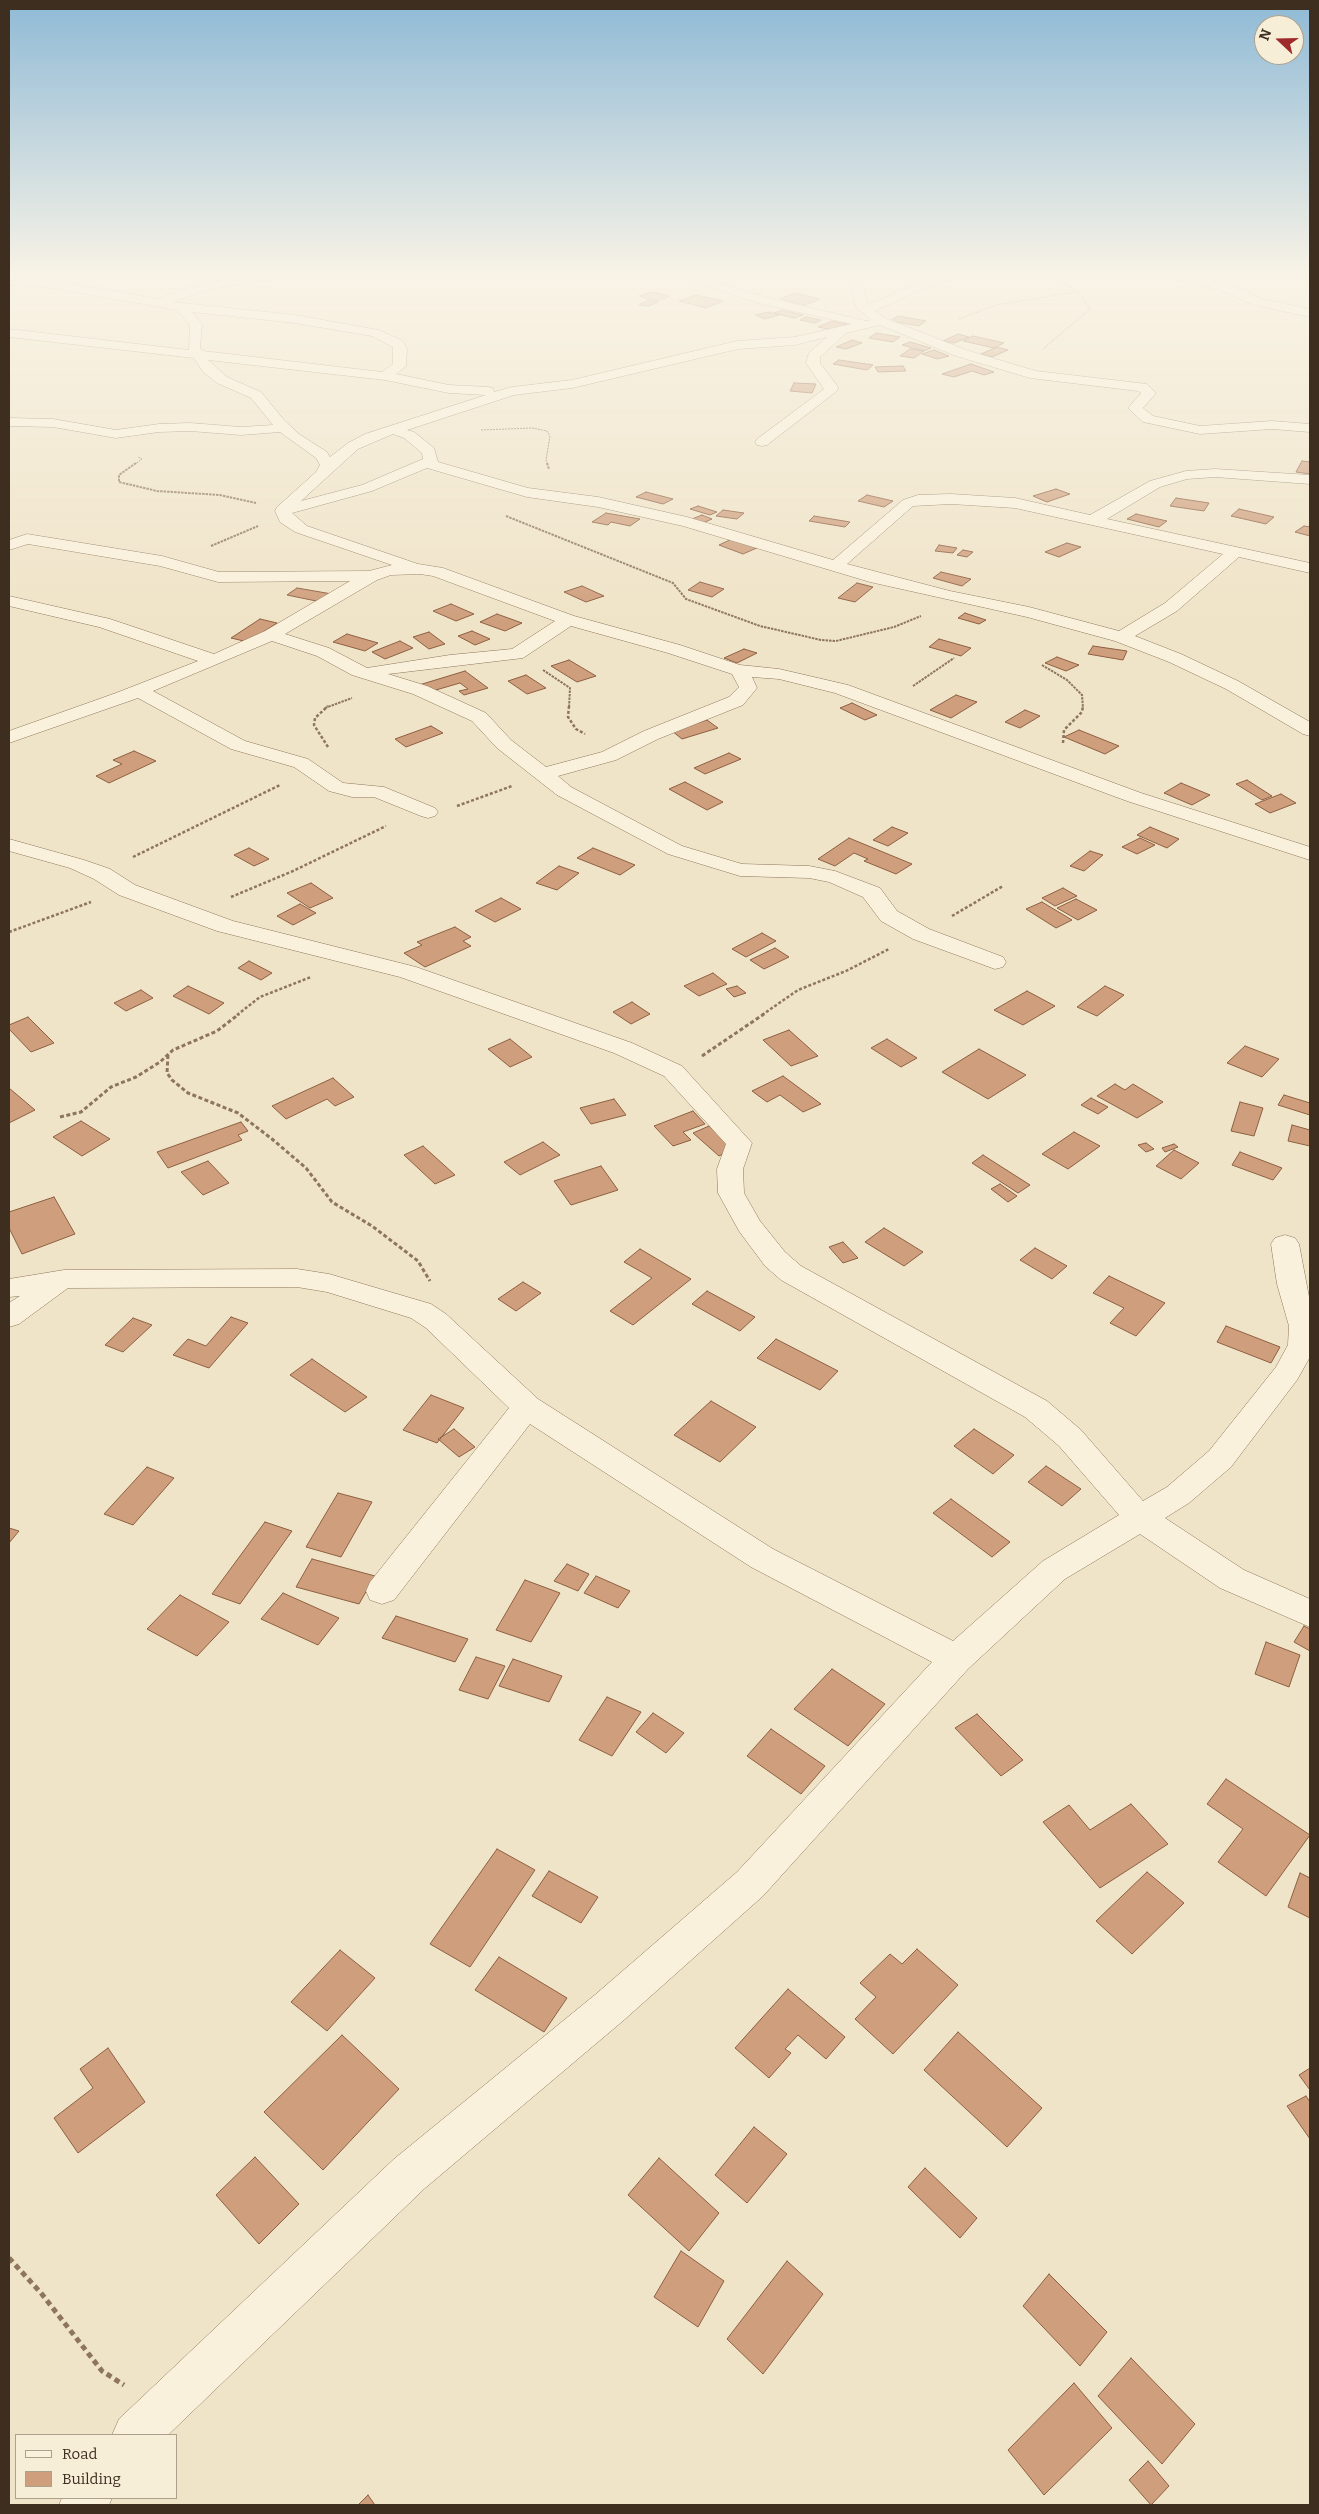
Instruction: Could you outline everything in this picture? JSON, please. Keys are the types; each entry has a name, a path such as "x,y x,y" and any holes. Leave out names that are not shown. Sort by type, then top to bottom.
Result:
{"street":[{"path":"243,389 260,398 284,427 294,437 322,455 327,465 324,474 284,509"},
{"path":"459,389 512,391 526,389"},
{"path":"762,442 831,389"},
{"path":"1145,389 1149,393 1135,408 1148,419 1173,425 1200,430 1272,425 1310,428"},
{"path":"326,468 362,441 391,429 512,391"},
{"path":"9,422 53,423 98,433 116,434 172,427 250,431 284,427"},
{"path":"391,429 410,435 429,451 429,462 431,465 527,492 598,502 646,512 837,565 876,578 950,596 1029,612 1121,637 1175,658 1232,685 1310,730"},
{"path":"284,509 367,488 429,462"},
{"path":"1093,520 1155,484 1186,475 1229,474 1310,479"},
{"path":"837,565 899,508 918,500 1001,501 1310,568"},
{"path":"284,509 286,519 300,529 420,569 438,572 568,620 674,648 738,670 810,680 876,700 1134,797 1310,854"},
{"path":"9,544 27,538 162,561 218,577 371,576"},
{"path":"1121,637 1171,607 1236,551"},
{"path":"9,737 139,692 220,658 270,635 371,576 389,570 420,569"},
{"path":"14,606 104,623 214,660 220,658"},
{"path":"365,672 450,660 517,654 568,620"},
{"path":"270,635 323,652 342,663 365,672 398,681 479,717 504,744 564,791 676,850 740,870 808,872 835,877 872,893 878,904 889,916 921,934 995,962"},
{"path":"543,774 588,764 659,732 736,701 748,688 738,670"},
{"path":"139,692 238,745 304,766 345,790 377,791 428,812"},
{"path":"9,845 77,864 102,874 127,890 225,926 408,972 623,1048 673,1071 739,1143 730,1169 731,1193 749,1225 775,1259 791,1272 1036,1409 1070,1438 1139,1517 1232,1579 1310,1614"},
{"path":"136,2434 409,2174 610,2007 750,1884 956,1659 1054,1570 1178,1495 1220,1459 1306,1346 1303,1326 1291,1284 1285,1244"},
{"path":"9,1288 64,1279 297,1278 329,1283 421,1311 436,1320 527,1407 762,1558 956,1659"},
{"path":"9,1317 64,1279"},
{"path":"382,1591 527,1407"}],"path":[{"path":"476,431 532,428 547,431 550,436 546,460 550,470"},
{"path":"98,433 112,447 142,460 119,475 119,482 167,492 220,495 284,509"},
{"path":"162,561 218,544 260,525 284,509"},
{"path":"506,516 573,541 673,583 686,599 760,626 821,640 836,641 894,627 939,609 950,596"},
{"path":"517,654 570,688 568,717 576,729 615,753"},
{"path":"876,700 906,691 954,658"},
{"path":"1034,760 1058,756 1062,750 1062,734 1082,712 1084,703 1082,695 1067,680 1042,665"},
{"path":"102,874 193,826 267,793 329,750 328,743 314,725 319,712 338,702 398,681"},
{"path":"173,906 239,894 399,820 476,800 543,774"},
{"path":"657,1062 696,1059 798,990 846,971 921,934 1003,886"},
{"path":"9,932 127,890"},
{"path":"60,1117 82,1112 111,1087 136,1076 173,1050 226,1026 260,997 317,975 345,957"},
{"path":"168,1055 167,1073 172,1080 188,1093 238,1113 306,1168 332,1202 372,1226 418,1261 435,1289 436,1320"},
{"path":"9,2258 41,2293 102,2371 116,2382 146,2392 173,2397"}],"building":[{"path":"791,389 814,389 812,393 790,391"},
{"path":"1302,461 1310,462 1310,474 1296,472"},
{"path":"1056,489 1070,494 1047,502 1033,496"},
{"path":"646,492 673,499 663,504 636,497"},
{"path":"867,495 893,501 884,507 858,501"},
{"path":"1176,498 1209,503 1204,511 1170,506"},
{"path":"698,506 717,512 710,515 690,509"},
{"path":"1239,509 1274,517 1266,524 1231,516"},
{"path":"723,510 744,513 737,519 716,516"},
{"path":"606,513 640,519 630,526 611,522 608,525 592,522"},
{"path":"1136,514 1167,521 1159,527 1127,519"},
{"path":"702,515 712,519 698,525 687,521"},
{"path":"814,516 850,522 845,527 809,521"},
{"path":"1304,526 1310,527 1310,536 1295,532"},
{"path":"734,538 759,547 743,554 719,545"},
{"path":"1067,543 1081,547 1059,557 1045,552"},
{"path":"939,545 957,548 953,553 935,551"},
{"path":"963,550 973,552 967,557 957,555"},
{"path":"941,572 971,579 962,586 933,578"},
{"path":"700,582 724,589 712,597 688,590"},
{"path":"857,583 873,587 855,602 838,598"},
{"path":"582,586 604,596 586,602 564,592"},
{"path":"297,588 332,594 321,602 287,595"},
{"path":"451,604 474,614 456,621 433,611"},
{"path":"965,613 986,620 979,624 958,618"},
{"path":"497,614 522,623 505,631 480,622"},
{"path":"260,619 277,623 248,642 231,638"},
{"path":"472,631 490,639 475,645 458,636"},
{"path":"429,632 445,644 429,649 413,637"},
{"path":"347,634 378,643 365,651 333,642"},
{"path":"939,639 971,648 961,656 929,647"},
{"path":"400,641 413,648 385,659 372,652"},
{"path":"1093,646 1127,651 1123,660 1088,654"},
{"path":"744,649 757,653 737,663 724,658"},
{"path":"1057,657 1079,665 1066,671 1045,663"},
{"path":"569,660 596,676 577,682 551,666"},
{"path":"465,671 488,688 464,695 459,691 468,689 460,683 429,692 419,685"},
{"path":"526,675 546,688 527,694 508,681"},
{"path":"956,695 977,702 951,718 930,710"},
{"path":"852,703 877,715 865,720 840,708"},
{"path":"1025,710 1040,716 1020,728 1005,722"},
{"path":"707,720 718,728 682,739 672,731"},
{"path":"431,726 443,733 406,747 395,739"},
{"path":"1079,730 1119,746 1105,754 1064,737"},
{"path":"134,751 156,761 109,783 96,776 122,764 113,760"},
{"path":"729,753 741,759 705,774 694,768"},
{"path":"1247,780 1272,796 1262,800 1236,784"},
{"path":"685,782 723,802 707,810 669,789"},
{"path":"1181,783 1210,795 1192,805 1164,793"},
{"path":"1281,794 1296,803 1270,813 1255,804"},
{"path":"892,827 908,833 888,846 873,840"},
{"path":"1150,827 1179,839 1167,848 1137,835"},
{"path":"849,838 912,864 896,874 864,861 868,859 854,853 835,866 818,859"},
{"path":"1140,838 1155,845 1137,854 1122,847"},
{"path":"249,848 269,859 254,866 234,855"},
{"path":"593,848 635,865 620,875 577,858"},
{"path":"1090,851 1103,855 1084,871 1070,866"},
{"path":"559,866 579,873 557,890 536,883"},
{"path":"311,883 333,898 310,908 287,893"},
{"path":"1063,888 1077,896 1055,906 1042,898"},
{"path":"501,898 521,909 495,922 475,911"},
{"path":"1076,899 1097,910 1078,920 1057,908"},
{"path":"1042,902 1072,920 1056,928 1026,909"},
{"path":"300,904 316,913 293,925 277,916"},
{"path":"455,927 471,937 463,941 471,946 425,967 404,953 422,945 417,942"},
{"path":"762,933 776,941 746,957 732,949"},
{"path":"775,948 789,957 764,969 750,960"},
{"path":"249,961 272,973 261,980 238,968"},
{"path":"713,973 727,984 699,996 684,986"},
{"path":"188,986 224,1003 209,1014 173,996"},
{"path":"737,986 746,993 734,997 726,989"},
{"path":"1105,986 1124,995 1097,1016 1077,1007"},
{"path":"141,990 153,998 126,1011 114,1003"},
{"path":"1027,991 1055,1006 1023,1025 994,1010"},
{"path":"632,1002 650,1014 631,1024 613,1012"},
{"path":"28,1017 54,1043 31,1052 9,1029 9,1025"},
{"path":"789,1030 818,1056 791,1066 763,1040"},
{"path":"510,1039 532,1057 510,1067 488,1049"},
{"path":"887,1039 917,1058 901,1067 871,1048"},
{"path":"1245,1046 1279,1059 1262,1077 1227,1063"},
{"path":"979,1049 1026,1075 988,1099 942,1072"},
{"path":"783,1076 821,1104 803,1112 780,1095 767,1102 752,1091"},
{"path":"333,1078 354,1097 335,1106 327,1099 286,1119 272,1106"},
{"path":"1115,1084 1125,1090 1133,1084 1163,1102 1137,1118 1097,1096"},
{"path":"9,1088 35,1110 9,1123"},
{"path":"1284,1095 1310,1103 1310,1115 1278,1105"},
{"path":"1091,1098 1108,1107 1098,1114 1081,1105"},
{"path":"614,1099 626,1115 591,1124 580,1108"},
{"path":"1240,1102 1263,1108 1254,1136 1231,1131"},
{"path":"693,1111 705,1124 683,1132 691,1140 673,1146 654,1126"},
{"path":"81,1121 110,1139 82,1156 53,1137"},
{"path":"241,1122 248,1131 238,1135 242,1140 168,1168 157,1152"},
{"path":"1292,1125 1310,1130 1310,1146 1288,1141"},
{"path":"709,1126 735,1148 719,1156 693,1133"},
{"path":"1074,1132 1100,1146 1068,1169 1042,1154"},
{"path":"543,1142 560,1155 520,1175 504,1162"},
{"path":"1146,1143 1154,1149 1146,1152 1138,1145"},
{"path":"1174,1144 1178,1147 1165,1152 1162,1148"},
{"path":"423,1146 455,1175 435,1184 404,1155"},
{"path":"1174,1150 1199,1163 1181,1179 1156,1166"},
{"path":"1240,1152 1282,1168 1273,1180 1232,1165"},
{"path":"983,1155 1030,1185 1018,1193 972,1163"},
{"path":"208,1161 229,1183 203,1195 181,1172"},
{"path":"601,1166 618,1190 571,1205 554,1181"},
{"path":"1000,1184 1017,1196 1008,1202 991,1189"},
{"path":"54,1197 75,1234 22,1254 9,1228 9,1212"},
{"path":"884,1228 923,1252 904,1266 865,1242"},
{"path":"843,1242 858,1258 843,1263 829,1247"},
{"path":"1035,1248 1067,1266 1052,1279 1020,1260"},
{"path":"640,1249 691,1279 633,1325 610,1311 652,1278 624,1262"},
{"path":"1109,1276 1165,1303 1136,1336 1110,1323 1124,1308 1093,1293"},
{"path":"523,1282 541,1293 516,1311 498,1299"},
{"path":"707,1291 755,1317 740,1331 692,1304"},
{"path":"231,1317 248,1323 209,1368 173,1355 188,1339 206,1346"},
{"path":"133,1318 152,1325 123,1352 105,1345"},
{"path":"1226,1326 1280,1347 1271,1363 1217,1342"},
{"path":"776,1339 838,1371 820,1390 757,1358"},
{"path":"312,1359 367,1397 345,1412 290,1375"},
{"path":"431,1395 464,1408 437,1443 403,1430"},
{"path":"711,1401 756,1427 720,1462 674,1435"},
{"path":"454,1429 475,1447 459,1457 438,1439"},
{"path":"974,1429 1014,1455 993,1474 954,1446"},
{"path":"1046,1466 1081,1489 1062,1506 1028,1482"},
{"path":"147,1467 174,1478 133,1525 104,1514"},
{"path":"338,1493 372,1502 341,1557 306,1547"},
{"path":"951,1499 1010,1542 992,1557 933,1513"},
{"path":"265,1522 292,1531 240,1604 212,1594"},
{"path":"9,1528 19,1531 9,1543"},
{"path":"312,1559 375,1576 359,1604 296,1587"},
{"path":"567,1564 589,1574 578,1591 554,1581"},
{"path":"596,1576 630,1591 618,1608 584,1593"},
{"path":"525,1580 560,1593 531,1642 496,1630"},
{"path":"283,1593 339,1618 318,1645 261,1619"},
{"path":"180,1595 229,1622 197,1656 147,1629"},
{"path":"396,1616 468,1639 455,1662 382,1638"},
{"path":"1304,1626 1310,1629 1310,1651 1294,1642"},
{"path":"1266,1642 1300,1655 1289,1687 1255,1674"},
{"path":"476,1657 505,1666 488,1699 459,1690"},
{"path":"513,1659 562,1676 549,1702 499,1686"},
{"path":"832,1669 885,1704 848,1746 794,1709"},
{"path":"607,1697 641,1712 612,1756 579,1740"},
{"path":"653,1713 684,1733 666,1753 636,1732"},
{"path":"977,1714 1023,1760 1001,1776 955,1728"},
{"path":"771,1729 825,1766 801,1794 747,1756"},
{"path":"1226,1779 1310,1835 1266,1896 1218,1862 1243,1829 1207,1804"},
{"path":"1131,1804 1168,1844 1100,1888 1043,1822 1069,1805 1090,1830"},
{"path":"497,1849 535,1870 470,1967 430,1944"},
{"path":"549,1871 598,1897 581,1923 532,1896"},
{"path":"1147,1872 1184,1903 1132,1954 1096,1921"},
{"path":"1300,1873 1310,1878 1310,1918 1288,1907"},
{"path":"917,1949 958,1985 893,2054 855,2019 876,1997 860,1983 890,1954 902,1964"},
{"path":"340,1950 375,1978 327,2031 291,2002"},
{"path":"499,1957 567,1998 544,2032 475,1990"},
{"path":"788,1989 845,2037 826,2059 798,2035 785,2049 791,2053 769,2078 735,2048"},
{"path":"958,2032 1042,2108 1007,2147 924,2070"},
{"path":"342,2035 399,2089 323,2170 264,2112"},
{"path":"108,2048 145,2102 78,2153 54,2118 93,2088 80,2069"},
{"path":"1310,2068 1310,2090 1299,2075"},
{"path":"1306,2096 1310,2102 1310,2139 1287,2106"},
{"path":"754,2127 787,2154 747,2203 715,2175"},
{"path":"255,2157 299,2204 259,2244 216,2195"},
{"path":"659,2158 719,2213 689,2251 628,2195"},
{"path":"925,2168 977,2218 960,2238 908,2187"},
{"path":"681,2251 724,2281 698,2327 654,2297"},
{"path":"787,2261 823,2294 763,2374 727,2339"},
{"path":"1049,2274 1107,2332 1080,2366 1023,2306"},
{"path":"1131,2358 1195,2424 1162,2464 1098,2396"},
{"path":"1074,2383 1112,2428 1044,2495 1008,2450"},
{"path":"1148,2461 1169,2486 1151,2505 1129,2480"},
{"path":"368,2495 375,2505 358,2505"}]}
